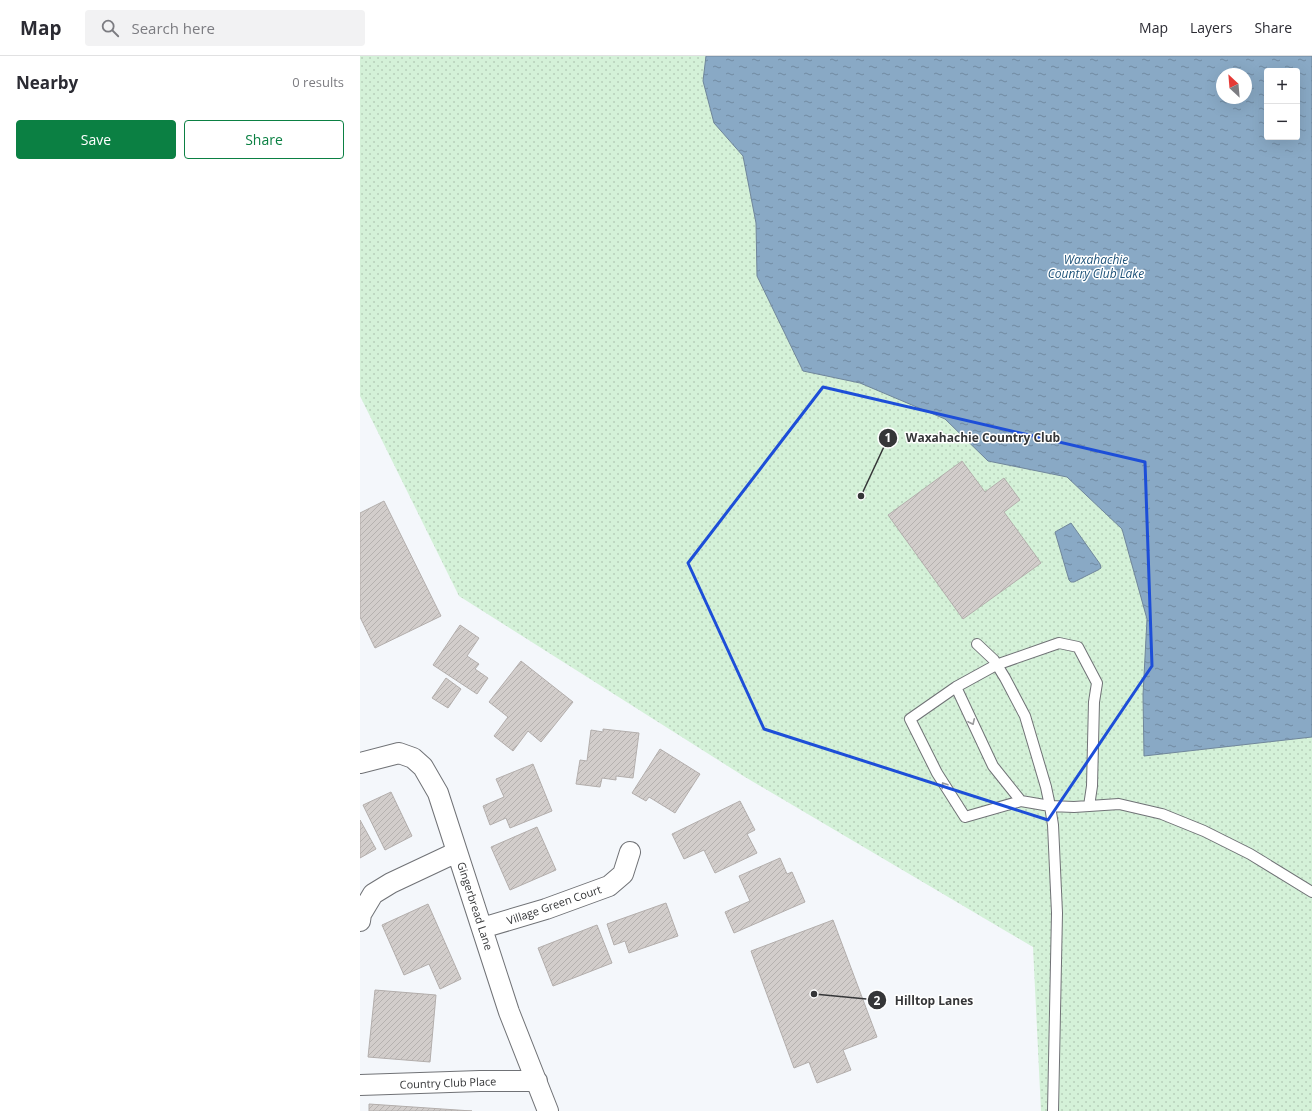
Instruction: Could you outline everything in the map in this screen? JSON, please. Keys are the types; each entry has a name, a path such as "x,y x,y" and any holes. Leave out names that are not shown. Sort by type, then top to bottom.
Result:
{"street":[{"name":"Gingerbread Lane","path":"360,763 398,753 413,758 423,767 438,793 509,1012 548,1111"},
{"path":"360,921 361,914 373,894 391,883 458,852"},
{"name":"Village Green Court","path":"482,928 546,909 609,886 623,874 630,852"},
{"name":"Country Club Place","path":"360,1085 480,1081 537,1081"}],"lane":[{"path":"1089,806 1092,786 1094,702 1097,684 1078,647 1059,642 996,665 956,687 910,719 937,774 965,817 1021,801 1050,806 1089,806 1119,804 1162,814 1204,831 1250,854 1312,892"},
{"path":"977,644 996,665 1005,678 1025,716 1046,787 1050,806 1053,825 1058,913 1053,1111"},
{"path":"956,687 993,766 1021,801"}],"highlighted area":[{"path":"823,387 1145,462 1152,666 1048,820 764,729 688,563"}],"green space":[{"path":"360,56 1312,56 1312,1111 1041,1111 1033,947 745,777 459,596 360,396"}],"water":[{"name":"Waxahachie Country Club Lake","path":"706,56 1312,56 1312,737 1144,756 1143,695 1147,619 1122,529 1067,477 988,461 945,419 860,383 803,371 757,276 756,223 743,156 714,123 703,81"},
{"path":"1071,523 1100,564 1101,568 1074,582 1069,580 1055,532"}],"building":[{"path":"962,461 985,492 1004,478 1020,500 1004,512 1041,563 963,619 888,515"},
{"path":"384,501 441,616 375,648 360,617 360,513"},
{"path":"460,625 479,638 467,656 479,664 475,669 488,678 477,694 433,665"},
{"path":"521,661 573,702 541,742 528,731 513,751 494,736 508,717 489,702"},
{"path":"446,678 461,689 448,708 432,698"},
{"path":"603,729 639,733 633,778 616,776 616,780 602,778 600,787 576,784 580,760 587,761 591,730 603,732"},
{"path":"660,749 700,774 675,813 649,797 646,801 632,793"},
{"path":"533,764 552,811 510,828 506,818 490,825 483,806 504,797 496,779"},
{"path":"391,792 412,836 385,850 363,805"},
{"path":"740,801 755,830 747,834 757,853 715,873 704,850 684,859 672,834"},
{"path":"360,820 376,849 360,858"},
{"path":"537,827 556,870 510,890 491,847"},
{"path":"780,858 787,874 792,872 805,902 734,933 725,912 750,901 739,876"},
{"path":"666,903 678,936 629,953 625,941 614,945 607,924"},
{"path":"428,904 461,979 440,989 429,964 404,975 382,925"},
{"path":"833,920 877,1037 843,1050 851,1070 817,1083 809,1062 794,1068 751,951"},
{"path":"597,925 612,963 553,986 538,948"},
{"path":"375,990 436,995 430,1062 368,1057"},
{"path":"369,1104 472,1111 369,1111"}],"place":[{"name":"Waxahachie Country Club","path":"861,496"},
{"name":"Hilltop Lanes","path":"814,994"}]}
